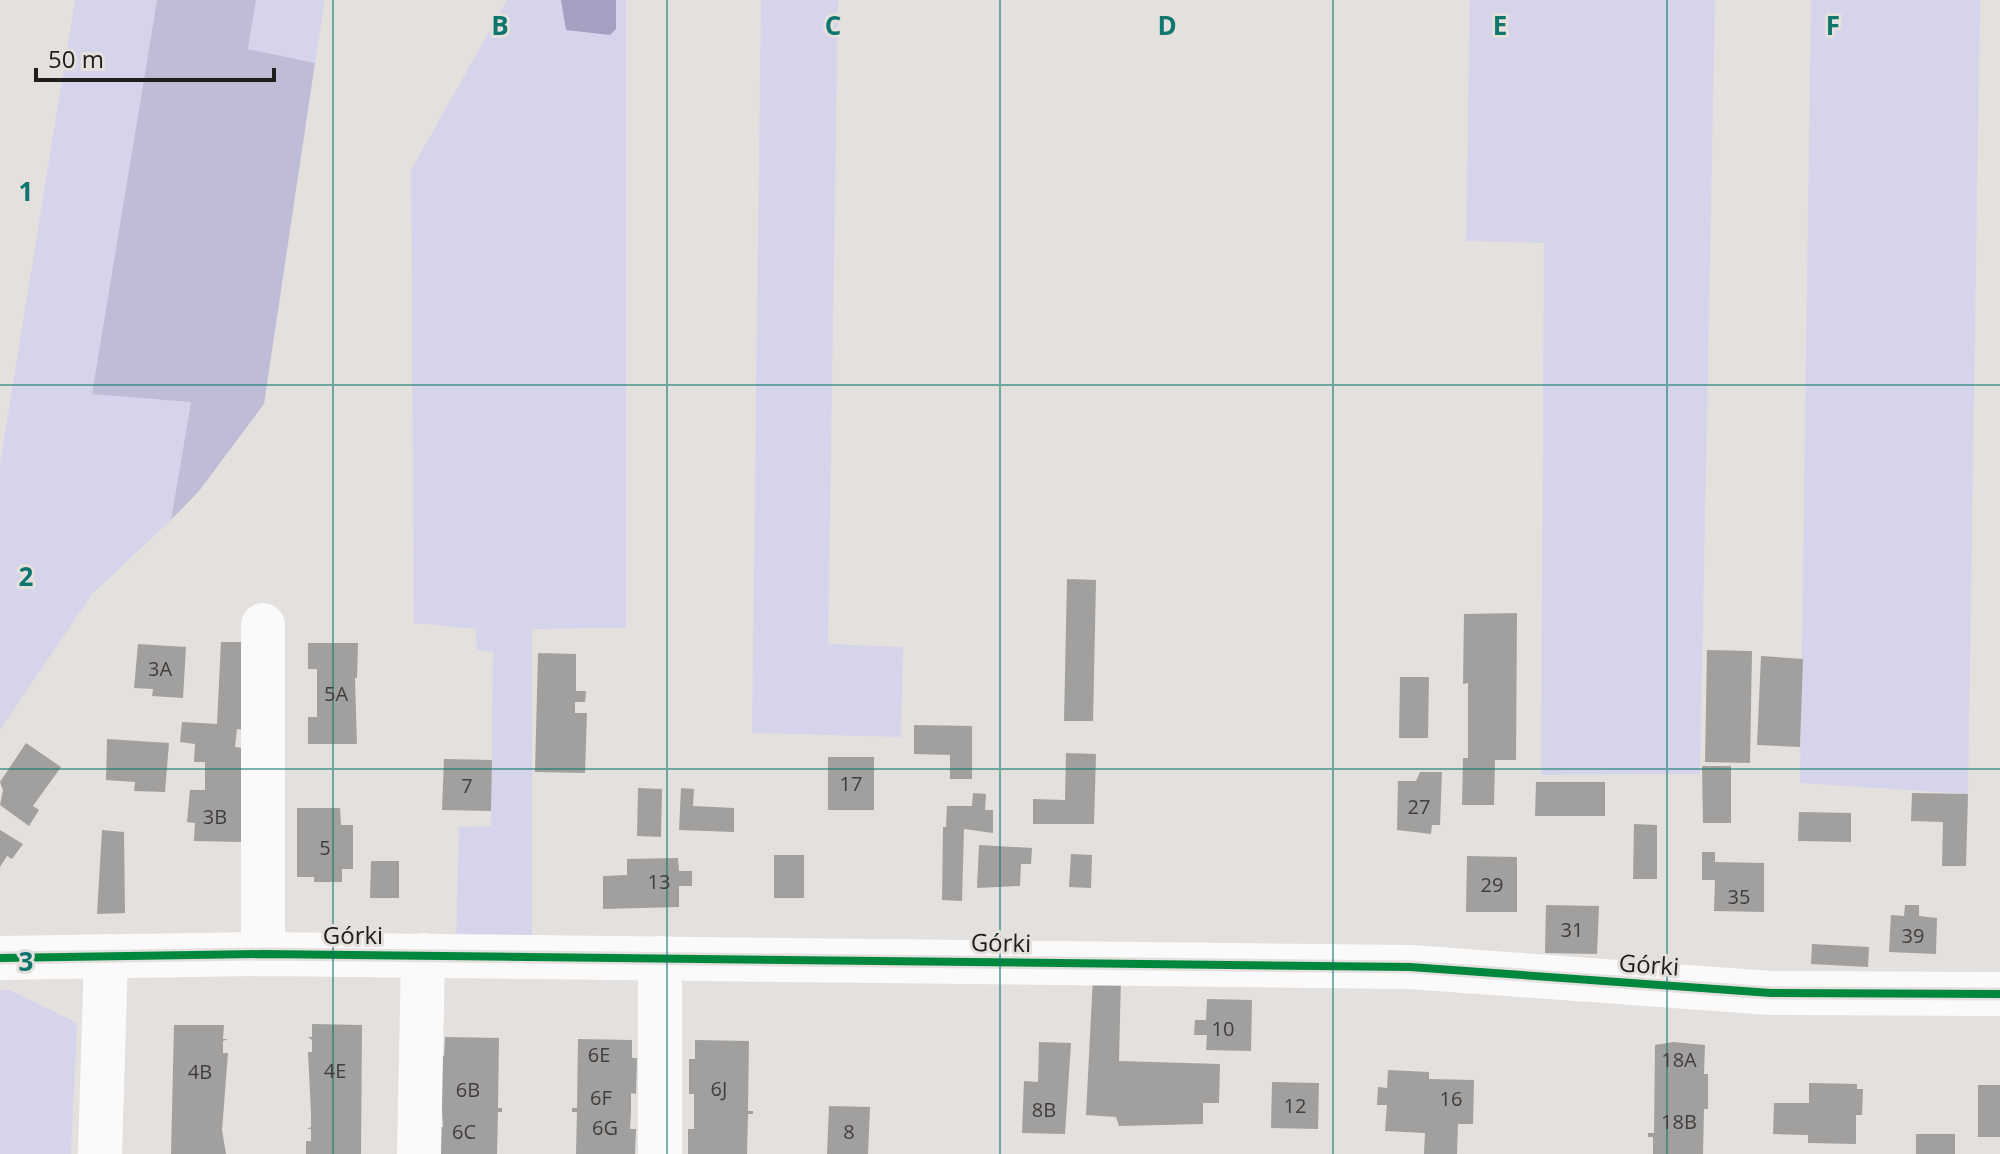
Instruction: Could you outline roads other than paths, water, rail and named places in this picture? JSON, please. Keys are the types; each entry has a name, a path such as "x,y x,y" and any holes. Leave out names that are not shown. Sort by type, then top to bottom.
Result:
{"street":[{"path":"263,625 263,954"},
{"path":"419,1154 423,955"},
{"name":"Górki","path":"0,958 423,955 1410,967 1771,993 2000,994"},
{"path":"100,1154 106,956"},
{"path":"660,958 660,1154"}]}
